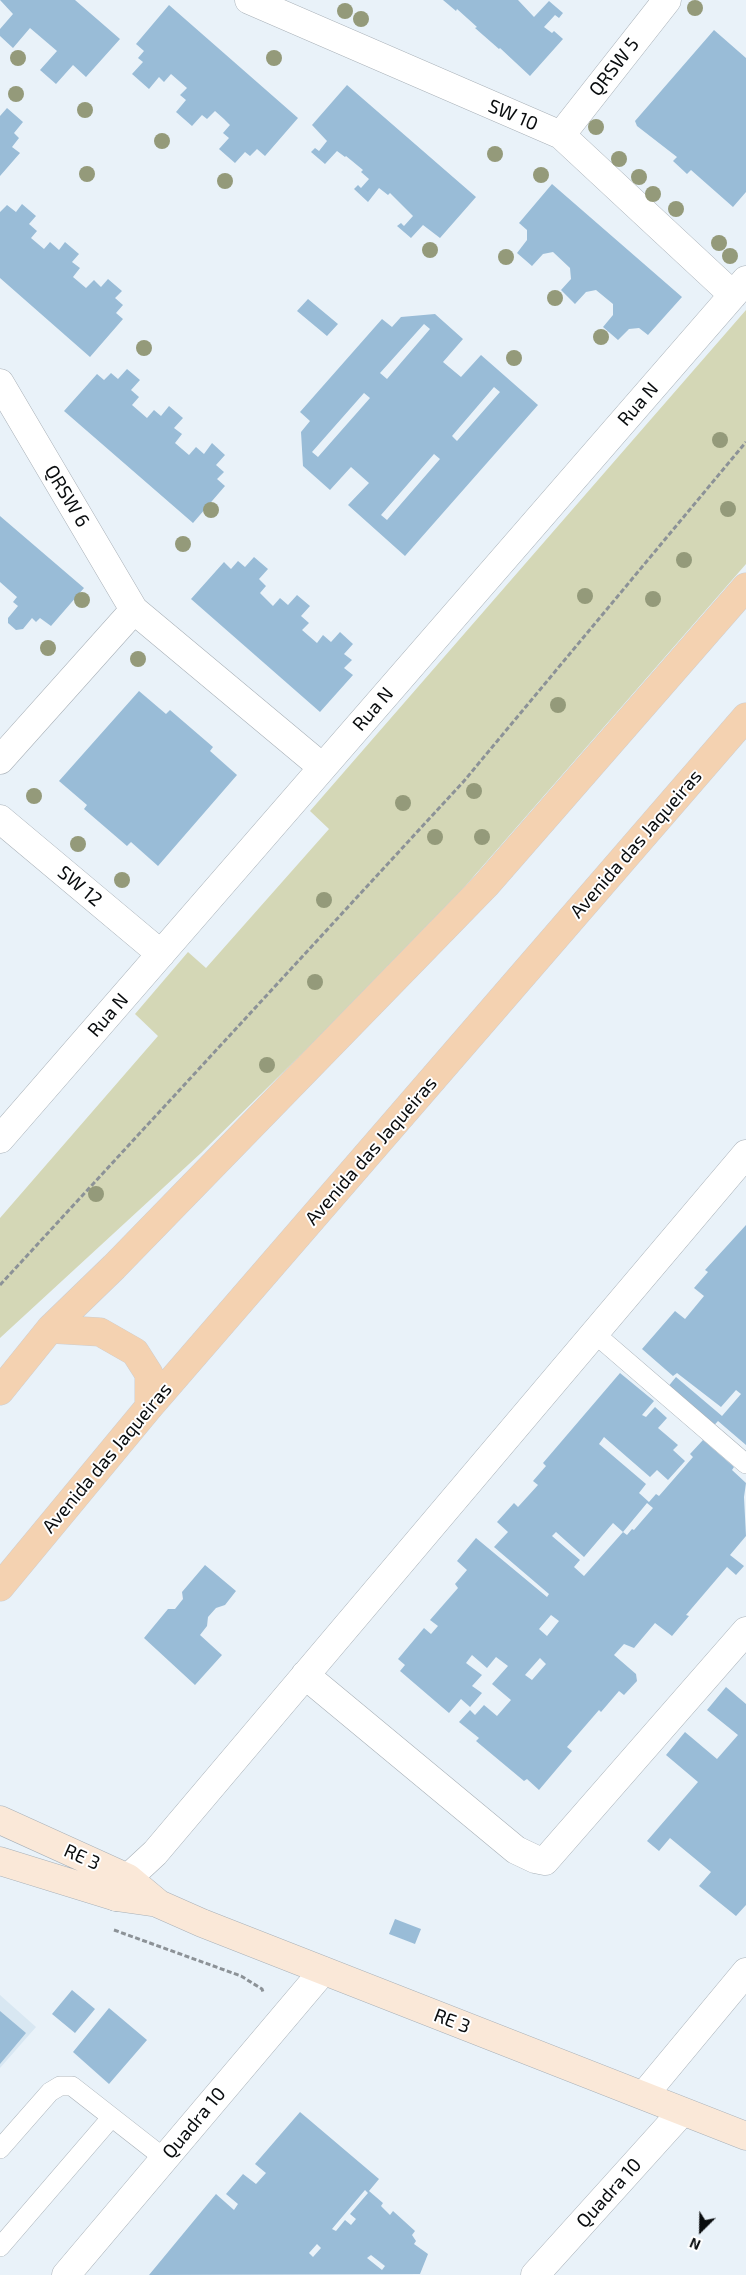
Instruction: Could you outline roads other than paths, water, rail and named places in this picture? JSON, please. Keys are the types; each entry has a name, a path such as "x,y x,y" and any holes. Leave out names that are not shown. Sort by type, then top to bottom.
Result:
{"main road":[{"path":"0,1391 50,1329 114,1267 486,885 746,587"},
{"name":"Avenida das Jaqueiras","path":"0,1588 149,1407 746,717"},
{"path":"50,1329 100,1332 135,1352 149,1374 149,1407"}],"street":[{"name":"SW 10","path":"250,0 561,135 739,287"},
{"name":"QRSW 5","path":"561,135 667,0"},
{"name":"Rua N","path":"0,1139 739,287"},
{"name":"QRSW 6","path":"0,383 134,610 322,767"},
{"path":"0,760 134,610"},
{"name":"SW 12","path":"0,819 161,954"},
{"path":"122,1888 154,1853 746,1154"},
{"path":"305,1675 516,1850 535,1860 545,1861 746,1631"},
{"name":"RE 3","path":"0,1820 122,1888 323,1971 746,2136"},
{"name":"RE 3","path":"0,1861 122,1888"},
{"name":"Quadra 10","path":"66,2275 323,1971"},
{"path":"644,2095 746,1972"},
{"name":"Quadra 10","path":"535,2275 682,2112"}],"lane":[{"path":"594,1333 746,1464"},
{"path":"0,2149 43,2100 60,2086 72,2086 164,2158"},
{"path":"0,2247 111,2118"}]}
